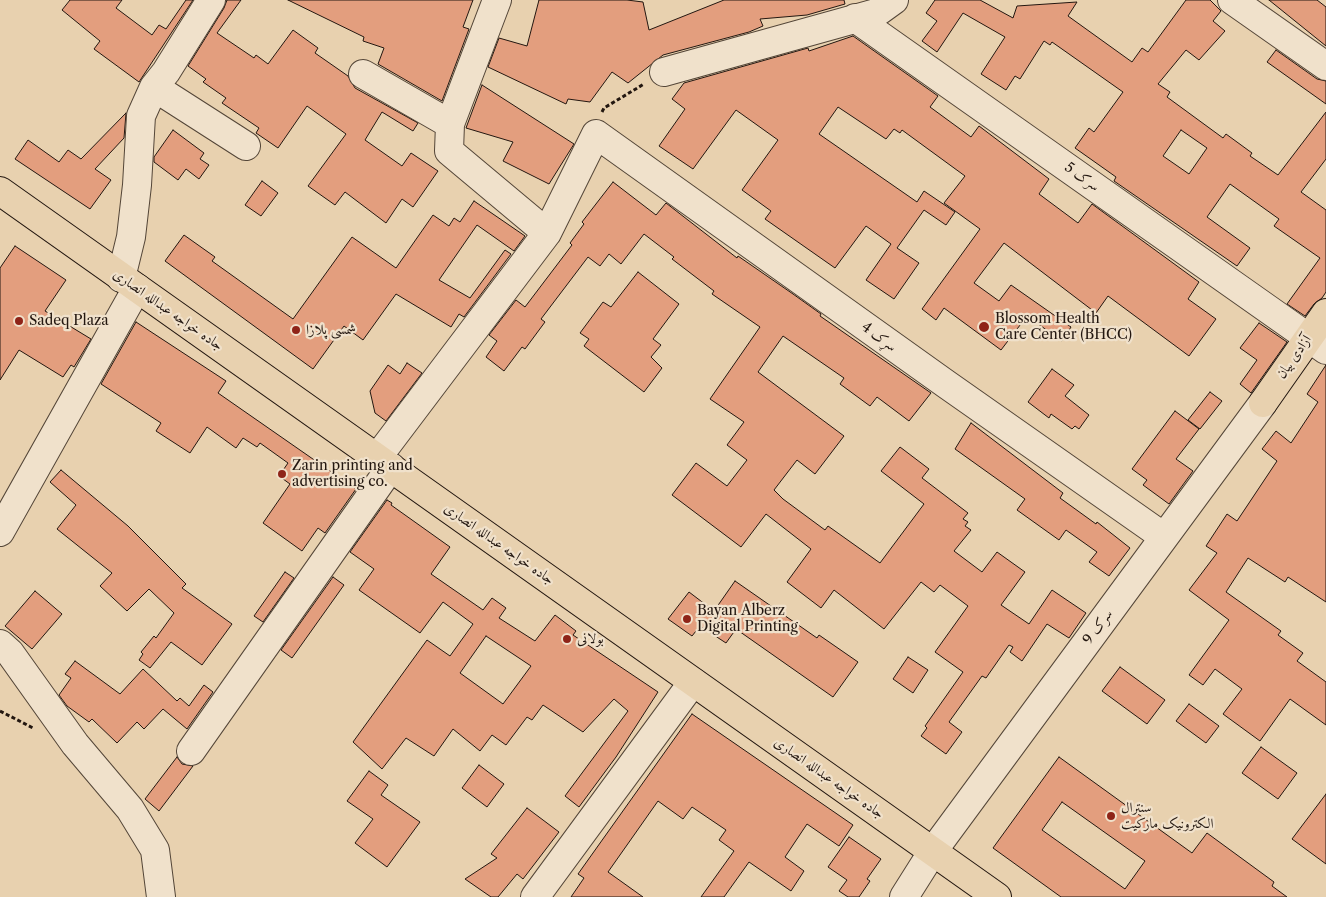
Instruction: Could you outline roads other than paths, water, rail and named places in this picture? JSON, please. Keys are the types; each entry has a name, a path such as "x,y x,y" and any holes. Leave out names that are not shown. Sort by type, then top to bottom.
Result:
{"main road":[{"name":"جاده خواجه عبدالله انصاری","path":"0,191 998,897"},
{"name":"آزادی بیان","path":"1263,402 1317,344 1326,313"}],"street":[{"path":"0,532 129,283 141,116 154,87 166,72 211,0"},
{"path":"191,751 384,463 546,233 449,151 450,124 497,0"},
{"path":"664,72 876,13 894,0"},
{"path":"1232,0 1326,66"},
{"name":"سرک 5","path":"855,18 1317,344"},
{"path":"363,74 450,124"},
{"path":"154,87 246,146"},
{"name":"سړک 4","path":"546,233 596,134 1164,537"},
{"name":"سرک 9","path":"904,897 934,851 1263,402"},
{"path":"0,644 10,653 76,744 130,809 154,850 161,897"},
{"path":"535,897 693,682"}],"place":[{"name":"Sadeq Plaza","path":"19,321"},
{"name":"Blossom Health Care Center (BHCC)","path":"984,327"},
{"name":"شمسی پلازا","path":"296,330"},
{"name":"Zarin printing and advertising co.","path":"282,474"},
{"name":"Bayan Alberz Digital Printing","path":"687,619"},
{"name":"بولانی","path":"567,639"},
{"name":"سنترال الکترونیک مارکیت","path":"1111,816"}]}
